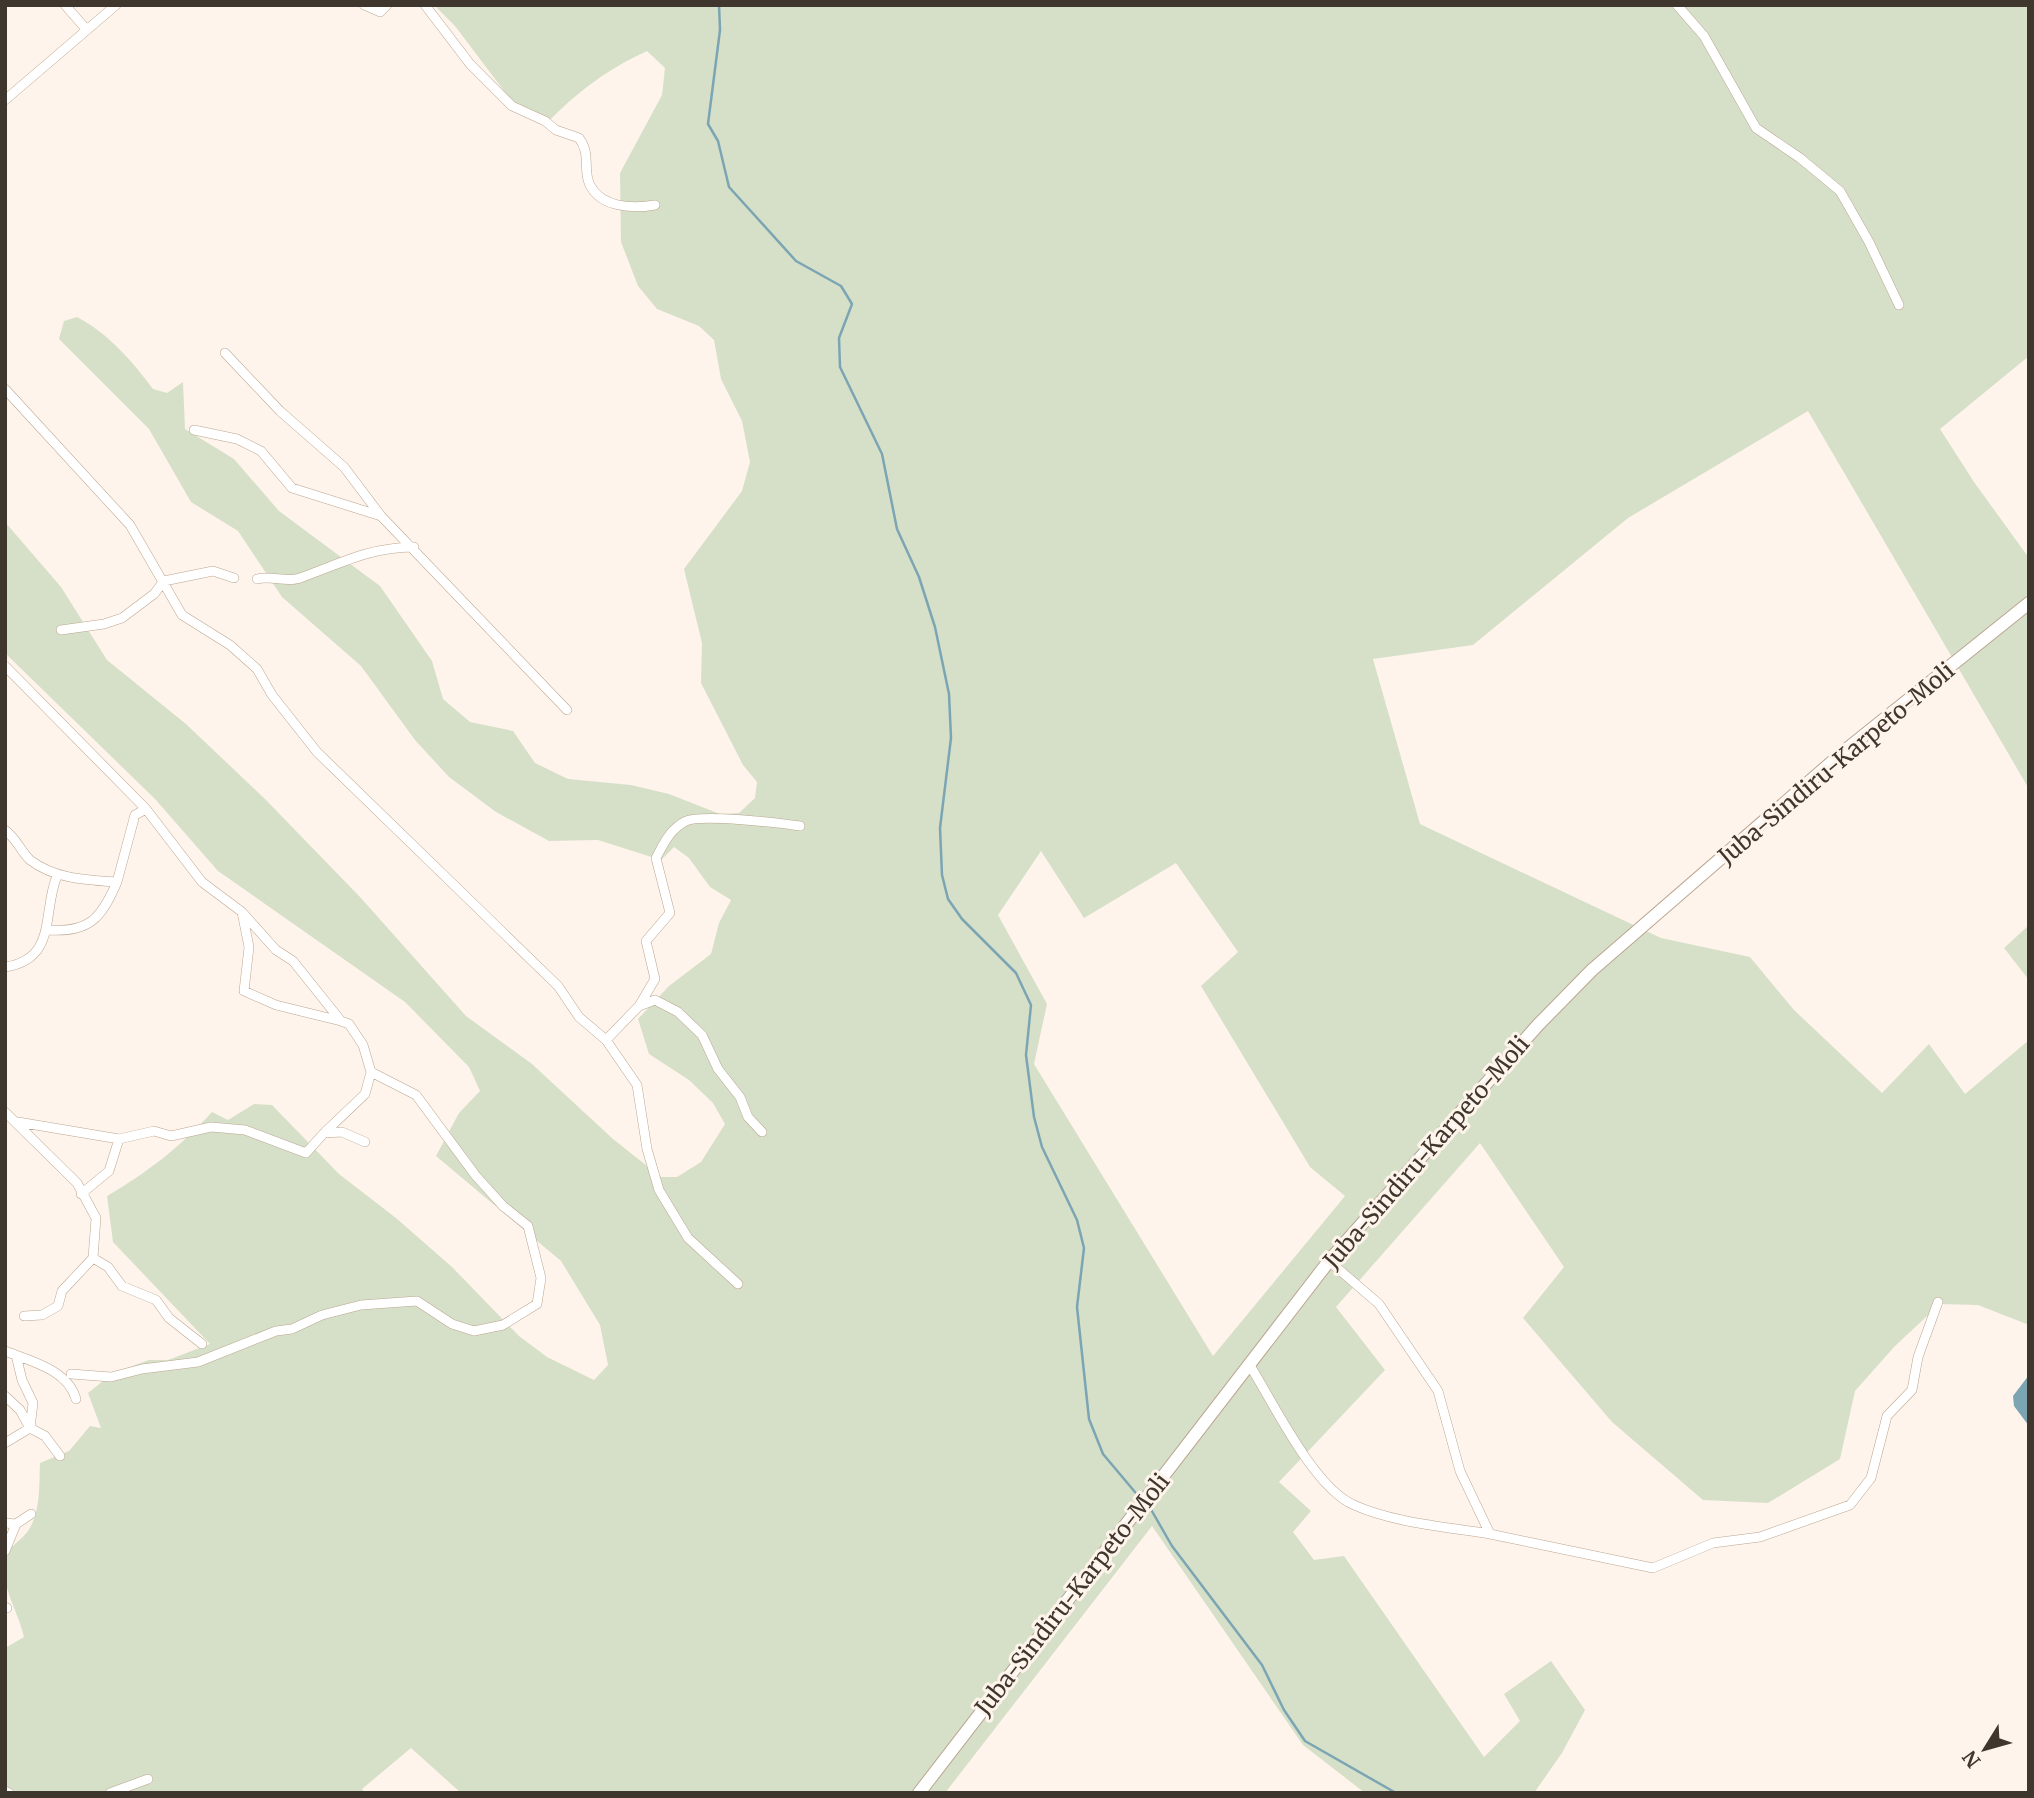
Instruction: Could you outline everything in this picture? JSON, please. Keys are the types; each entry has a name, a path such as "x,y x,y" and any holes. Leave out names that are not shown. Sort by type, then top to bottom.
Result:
{"main road":[{"name":"Juba-Sindiru-Karpeto-Moli","path":"919,1793 1329,1261 1483,1084 1571,990 1847,749 1926,683 1996,633 2029,603"}],"street":[{"path":"65,5 86,29"},
{"path":"5,100 116,5"},
{"path":"364,5 380,12 387,5"},
{"path":"425,5 470,64 512,106 545,121 556,130 579,138 588,154 589,181 603,199 625,207 655,205"},
{"path":"1677,5 1704,36 1756,128 1800,158 1840,191 1869,242 1899,305"},
{"path":"225,353 280,411 344,467 381,516 414,547 567,710"},
{"path":"5,389 130,525 182,615 230,645 257,669 272,695 317,752 558,986 579,1017 606,1040 637,1085 647,1149 659,1190 688,1238 738,1284"},
{"path":"194,430 237,439 261,452 292,488 381,516"},
{"path":"257,579 297,579 317,569 384,548 414,547"},
{"path":"61,630 104,624 122,618 154,594 164,581 213,571 234,578"},
{"path":"5,666 146,809 202,882 242,912 276,950 293,961 341,1021"},
{"path":"47,930 80,929 104,912 117,882 135,815 146,809"},
{"path":"606,1040 639,1006 655,979 646,941 670,914 656,858 669,833 688,820 768,820 800,826"},
{"path":"5,830 18,840 28,858 57,876 117,882"},
{"path":"5,967 32,955 45,940 57,876"},
{"path":"18,1122 119,1139 154,1131 171,1136 211,1127 245,1130 306,1153 365,1094 371,1072 363,1045 349,1024 276,1005 244,991 248,947 242,912"},
{"path":"639,1006 655,1000 678,1012 702,1035 718,1069 740,1097 748,1117 762,1132"},
{"path":"71,1374 111,1377 142,1369 198,1362 276,1331 292,1329 322,1315 361,1305 416,1301 452,1325 474,1331 503,1325 537,1304 541,1278 528,1226 503,1206 477,1176 416,1095 371,1072"},
{"path":"5,1111 77,1183 81,1195 96,1218 93,1258 62,1291 58,1306 42,1315 24,1316"},
{"path":"324,1133 342,1132 365,1142"},
{"path":"81,1195 109,1171 119,1139"},
{"path":"93,1258 108,1266 122,1286 156,1300 169,1318 202,1344"},
{"path":"1329,1261 1379,1304 1438,1391 1460,1471 1490,1534"},
{"path":"1249,1364 1301,1453 1338,1494 1354,1505 1421,1523 1490,1534 1653,1568 1713,1543 1760,1537 1831,1515 1850,1505 1871,1478 1887,1416 1912,1390 1918,1357 1938,1302"},
{"path":"5,1351 57,1372 73,1388 76,1399"},
{"path":"16,1355 22,1380 33,1404 30,1428"},
{"path":"5,1396 20,1410 30,1428 45,1436 60,1456"},
{"path":"5,1443 30,1428"},
{"path":"5,1551 16,1524 31,1514"},
{"path":"5,1523 16,1524"},
{"path":"110,1793 148,1779"}],"green space":[{"path":"434,5 2029,5 2029,356 1940,429 1974,482 2029,558 2029,789 1808,411 1628,518 1473,645 1373,659 1420,824 1661,938 1750,957 1794,1010 1882,1093 1929,1044 1965,1094 2029,1040 2029,1325 1978,1305 1940,1304 1895,1346 1855,1391 1840,1459 1768,1503 1703,1500 1612,1422 1523,1318 1564,1267 1480,1143 1336,1307 1385,1370 1279,1482 1311,1511 1293,1532 1314,1560 1344,1556 1484,1757 1520,1721 1504,1694 1551,1661 1585,1710 1562,1753 1534,1793 1365,1793 1303,1745 1152,1526 945,1793 461,1793 411,1748 362,1789 365,1793 5,1793 5,1648 24,1637 5,1580 5,1560 11,1548 28,1531 35,1515 40,1463 69,1451 90,1426 101,1428 88,1393 113,1373 149,1360 168,1360 210,1344 113,1242 107,1196 163,1158 212,1112 228,1120 254,1104 272,1105 339,1174 396,1218 452,1267 519,1336 547,1357 594,1380 608,1365 600,1325 561,1261 436,1156 459,1113 480,1091 469,1067 405,1002 218,871 155,799 5,653 5,522 61,587 107,660 186,724 265,799 360,897 466,1016 532,1064 613,1139 661,1177 677,1177 701,1162 725,1124 713,1103 689,1080 649,1054 638,1019 669,986 711,954 719,923 731,900 710,887 689,858 674,847 661,860 598,840 549,841 496,812 449,777 415,740 361,666 282,597 238,531 191,502 149,429 59,339 64,321 77,317 99,331 119,349 153,389 167,393 183,382 185,429 234,459 279,511 380,586 432,661 443,699 470,722 513,731 535,763 568,779 631,785 669,794 720,814 739,813 755,798 757,782 743,765 701,683 702,643 684,569 742,491 750,462 742,421 721,379 714,340 699,326 657,309 638,286 621,242 620,173 662,95 665,68 647,51 594,82 548,122 523,116 455,26","holes":["1041,851 1084,918 1176,863 1238,952 1201,986 1310,1167 1345,1196 1213,1356 1034,1064 1047,1004 998,915"]},
{"path":"2029,925 2029,980 2004,948"}],"water":[{"path":"2029,1375 2029,1426 2014,1406 2013,1396"}],"waterway":[{"path":"719,5 720,30 708,124 718,141 729,187 796,261 841,286 852,304 839,338 840,367 882,454 897,529 919,577 935,627 949,694 951,738 940,828 942,875 948,899 962,919 1016,973 1031,1005 1026,1055 1034,1117 1042,1147 1077,1220 1084,1248 1077,1307 1089,1419 1103,1454 1140,1498"},
{"path":"1149,1506 1172,1546 1262,1665 1284,1710 1305,1741 1396,1793"}]}
